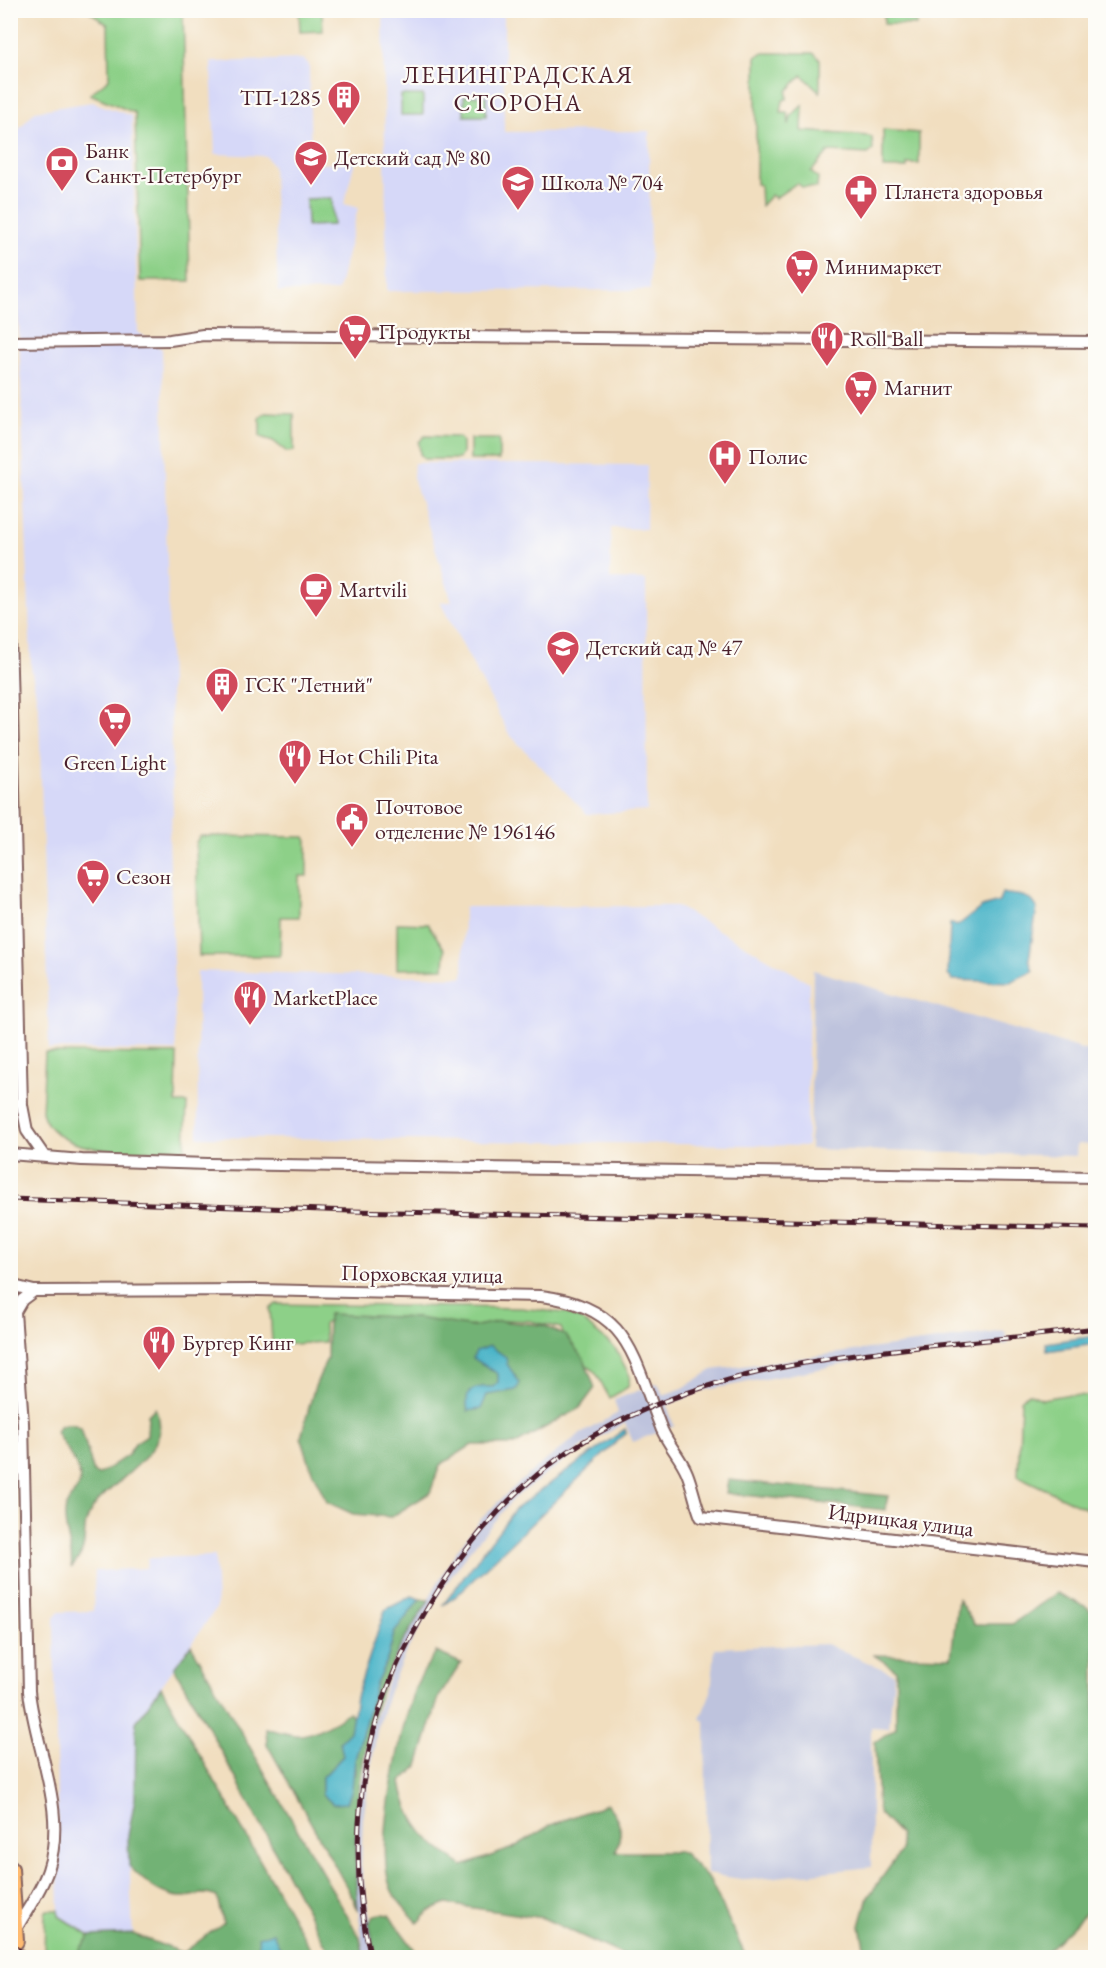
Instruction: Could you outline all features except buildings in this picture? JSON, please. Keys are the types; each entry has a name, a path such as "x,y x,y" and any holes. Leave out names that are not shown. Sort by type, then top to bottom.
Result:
{"main road":[{"path":"10,1869 14,1937"}],"street":[{"path":"10,342 170,340 203,335 1095,342"},
{"path":"10,632 23,1119 33,1142 45,1157"},
{"path":"10,1024 21,1012"},
{"path":"10,1154 208,1164 1095,1177"},
{"name":"Порховская улица","path":"10,1285 33,1291 269,1290 541,1296 577,1302 598,1314 626,1340 642,1373 663,1431 687,1474 701,1517"},
{"path":"14,1937 48,1872 53,1839 48,1773 33,1723 29,1691 24,1476 15,1312 22,1300 33,1291"},
{"path":"10,1447 24,1476"},
{"name":"Идрицкая улица","path":"701,1517 1095,1562"}],"shaded area":[{"name":"Школа № 704","path":"383,11 504,11 504,132 649,131 650,290 387,291"},
{"name":"Детский сад № 80","path":"303,59 309,64 311,165 355,161 344,204 358,208 338,291 278,292 273,167 266,156 215,154 211,62"},
{"path":"92,102 132,116 138,332 162,349 173,813 169,836 176,1051 49,1049 39,712 31,667 12,137 35,111"},
{"path":"414,463 647,465 646,529 611,528 610,579 646,580 647,811 587,814 509,734 440,602 452,602 413,477"},
{"path":"676,906 809,982 807,1146 198,1137 197,971 463,977 464,907"},
{"path":"813,970 1095,1053 1095,1145 1077,1144 1076,1156 810,1149"},
{"path":"1005,1331 1008,1344 862,1361 706,1390 667,1405 674,1426 633,1442 625,1423 584,1446 513,1499 467,1554 437,1597 405,1654 389,1691 377,1731 363,1819 361,1866 376,1957 364,1957 355,1880 355,1834 370,1731 398,1651 455,1553 479,1521 505,1495 577,1436 618,1413 614,1400 658,1383 663,1395 683,1388 712,1370"},
{"path":"215,1556 217,1607 136,1722 135,1798 128,1836 133,1934 90,1936 59,1916 54,1618 59,1612 93,1611 95,1571 147,1568 148,1558"},
{"path":"826,1644 894,1674 889,1728 871,1727 871,1867 748,1880 707,1874 705,1721 700,1719 711,1692 715,1648"}],"green space":[{"path":"89,11 183,11 190,281 140,281 135,113 90,94 109,79 108,25"},
{"path":"299,11 322,11 323,31 300,32"},
{"path":"884,11 916,11 916,25 884,24"},
{"path":"762,53 813,53 820,59 820,92 802,75 787,91 787,99 783,100 781,113 788,113 789,125 791,116 803,105 802,131 869,136 872,138 873,150 868,154 828,152 811,172 818,178 817,188 802,187 797,183 775,198 771,195 761,206 760,185 756,184 756,57"},
{"path":"401,95 423,95 423,115 401,115"},
{"path":"464,96 486,96 486,116 464,116"},
{"path":"883,130 919,133 919,164 907,164 907,168 883,168"},
{"path":"332,198 333,225 307,226 306,199"},
{"path":"266,413 294,414 294,451 287,452 273,441 260,437 260,418"},
{"path":"425,436 458,437 462,441 462,453 459,459 424,459 420,454 419,442"},
{"path":"470,439 499,439 499,460 470,460"},
{"path":"201,836 305,837 307,876 299,876 299,917 281,917 280,956 199,956 196,842"},
{"path":"397,923 428,924 445,950 444,968 397,969"},
{"path":"45,1053 177,1054 176,1103 187,1103 185,1151 104,1150 64,1139 50,1128 42,1112"},
{"path":"276,1304 521,1308 565,1313 582,1320 615,1348 630,1376 628,1387 610,1398 596,1373 573,1355 561,1328 530,1321 507,1320 488,1325 444,1328 337,1316 324,1324 325,1342 276,1345 272,1342 270,1309"},
{"path":"328,1314 417,1318 473,1327 499,1321 543,1325 566,1336 584,1359 595,1388 580,1408 514,1445 472,1445 440,1465 430,1493 391,1517 353,1514 327,1502 312,1471 301,1437 314,1389 327,1358"},
{"path":"1028,1393 1042,1399 1065,1395 1095,1396 1095,1513 1018,1476 1021,1400"},
{"path":"155,1408 160,1424 157,1438 150,1452 92,1509 86,1525 82,1552 71,1568 65,1514 68,1502 78,1487 80,1479 75,1463 56,1432 59,1426 70,1424 81,1428 94,1473 98,1475 128,1455 135,1443 147,1435 148,1415"},
{"path":"728,1480 888,1496 885,1510 726,1493"},
{"path":"1057,1593 1087,1607 1095,1615 1095,1904 1041,1957 866,1957 860,1926 868,1897 901,1851 900,1835 878,1812 875,1742 896,1727 896,1670 874,1655 951,1657 958,1599 974,1624 1012,1624"},
{"path":"420,1599 429,1600 402,1644 385,1680 367,1744 357,1812 358,1911 267,1744 266,1729 291,1734 308,1734 338,1720 349,1712 354,1718 343,1756 322,1778 322,1794 333,1804 355,1774 355,1760 376,1683 388,1657 394,1633"},
{"path":"191,1645 360,1938 364,1957 332,1957 174,1668"},
{"path":"436,1652 461,1663 439,1697 418,1766 401,1782 415,1822 431,1841 463,1866 513,1848 551,1825 607,1804 620,1826 620,1838 616,1852 683,1852 711,1882 746,1957 627,1957 543,1918 447,1904 431,1910 418,1923 392,1891 387,1872 385,1848 391,1790 402,1732 417,1683"},
{"path":"161,1687 314,1957 284,1957 272,1933 260,1951 267,1957 164,1958 159,1952 142,1957 81,1958 80,1949 90,1936 133,1934 183,1953 223,1923 217,1897 201,1894 172,1896 146,1882 129,1866 128,1836 135,1798 136,1722"},
{"path":"47,1910 59,1910 59,1916 90,1936 80,1949 81,1957 44,1958 45,1913"},
{"path":"375,1915 389,1915 420,1957 376,1957 369,1923"}],"water":[{"path":"1002,893 1027,897 1037,908 1029,959 1033,971 1010,982 953,980 948,975 950,923 957,926 982,907 999,902"},
{"path":"1095,1336 1095,1344 1047,1351 1046,1343"},
{"path":"490,1346 506,1357 507,1364 520,1383 516,1390 487,1395 481,1409 468,1411 467,1398 472,1390 480,1387 493,1387 498,1382 498,1374 473,1358 476,1351"},
{"path":"625,1429 626,1433 455,1597 443,1605 515,1509"},
{"path":"412,1596 420,1599 394,1633 388,1657 376,1683 355,1760 352,1789 347,1803 333,1804 322,1794 322,1778 343,1756 340,1742 350,1732 356,1697 385,1610"},
{"path":"273,1933 284,1957 267,1957 260,1951 258,1937"}],"tunnel":[{"path":"15,1941 16,1958"}],"railway":[{"path":"10,1199 351,1211 1096,1228"},
{"path":"371,1958 363,1918 358,1836 368,1754 379,1714 393,1675 410,1639 450,1572 499,1511 537,1475 597,1433 662,1402 731,1379 803,1363 876,1352 1096,1328"},
{"path":"10,1944 30,1958"}],"place":[{"name":"ТП-1285","path":"344,126"},
{"name":"Детский сад № 80","path":"311,186"},
{"name":"Банк Санкт-Петербург","path":"62,192"},
{"name":"Школа № 704","path":"518,211"},
{"name":"Планета здоровья","path":"861,220"},
{"name":"Минимаркет","path":"802,295"},
{"name":"Продукты","path":"355,360"},
{"name":"Roll Ball","path":"827,367"},
{"name":"Магнит","path":"861,416"},
{"name":"Полис","path":"725,485"},
{"name":"Martvili","path":"316,618"},
{"name":"Детский сад № 47","path":"563,676"},
{"name":"ГСК \"Летний\"","path":"222,713"},
{"name":"Green Light","path":"115,748"},
{"name":"Hot Chili Pita","path":"295,785"},
{"name":"Почтовое отделение № 196146","path":"352,848"},
{"name":"Сезон","path":"93,905"},
{"name":"MarketPlace","path":"250,1026"},
{"name":"Бургер Кинг","path":"159,1371"}],"district":[{"name":"ЛЕНИНГРАДСКАЯ СТОРОНА","path":"518,88"}]}
